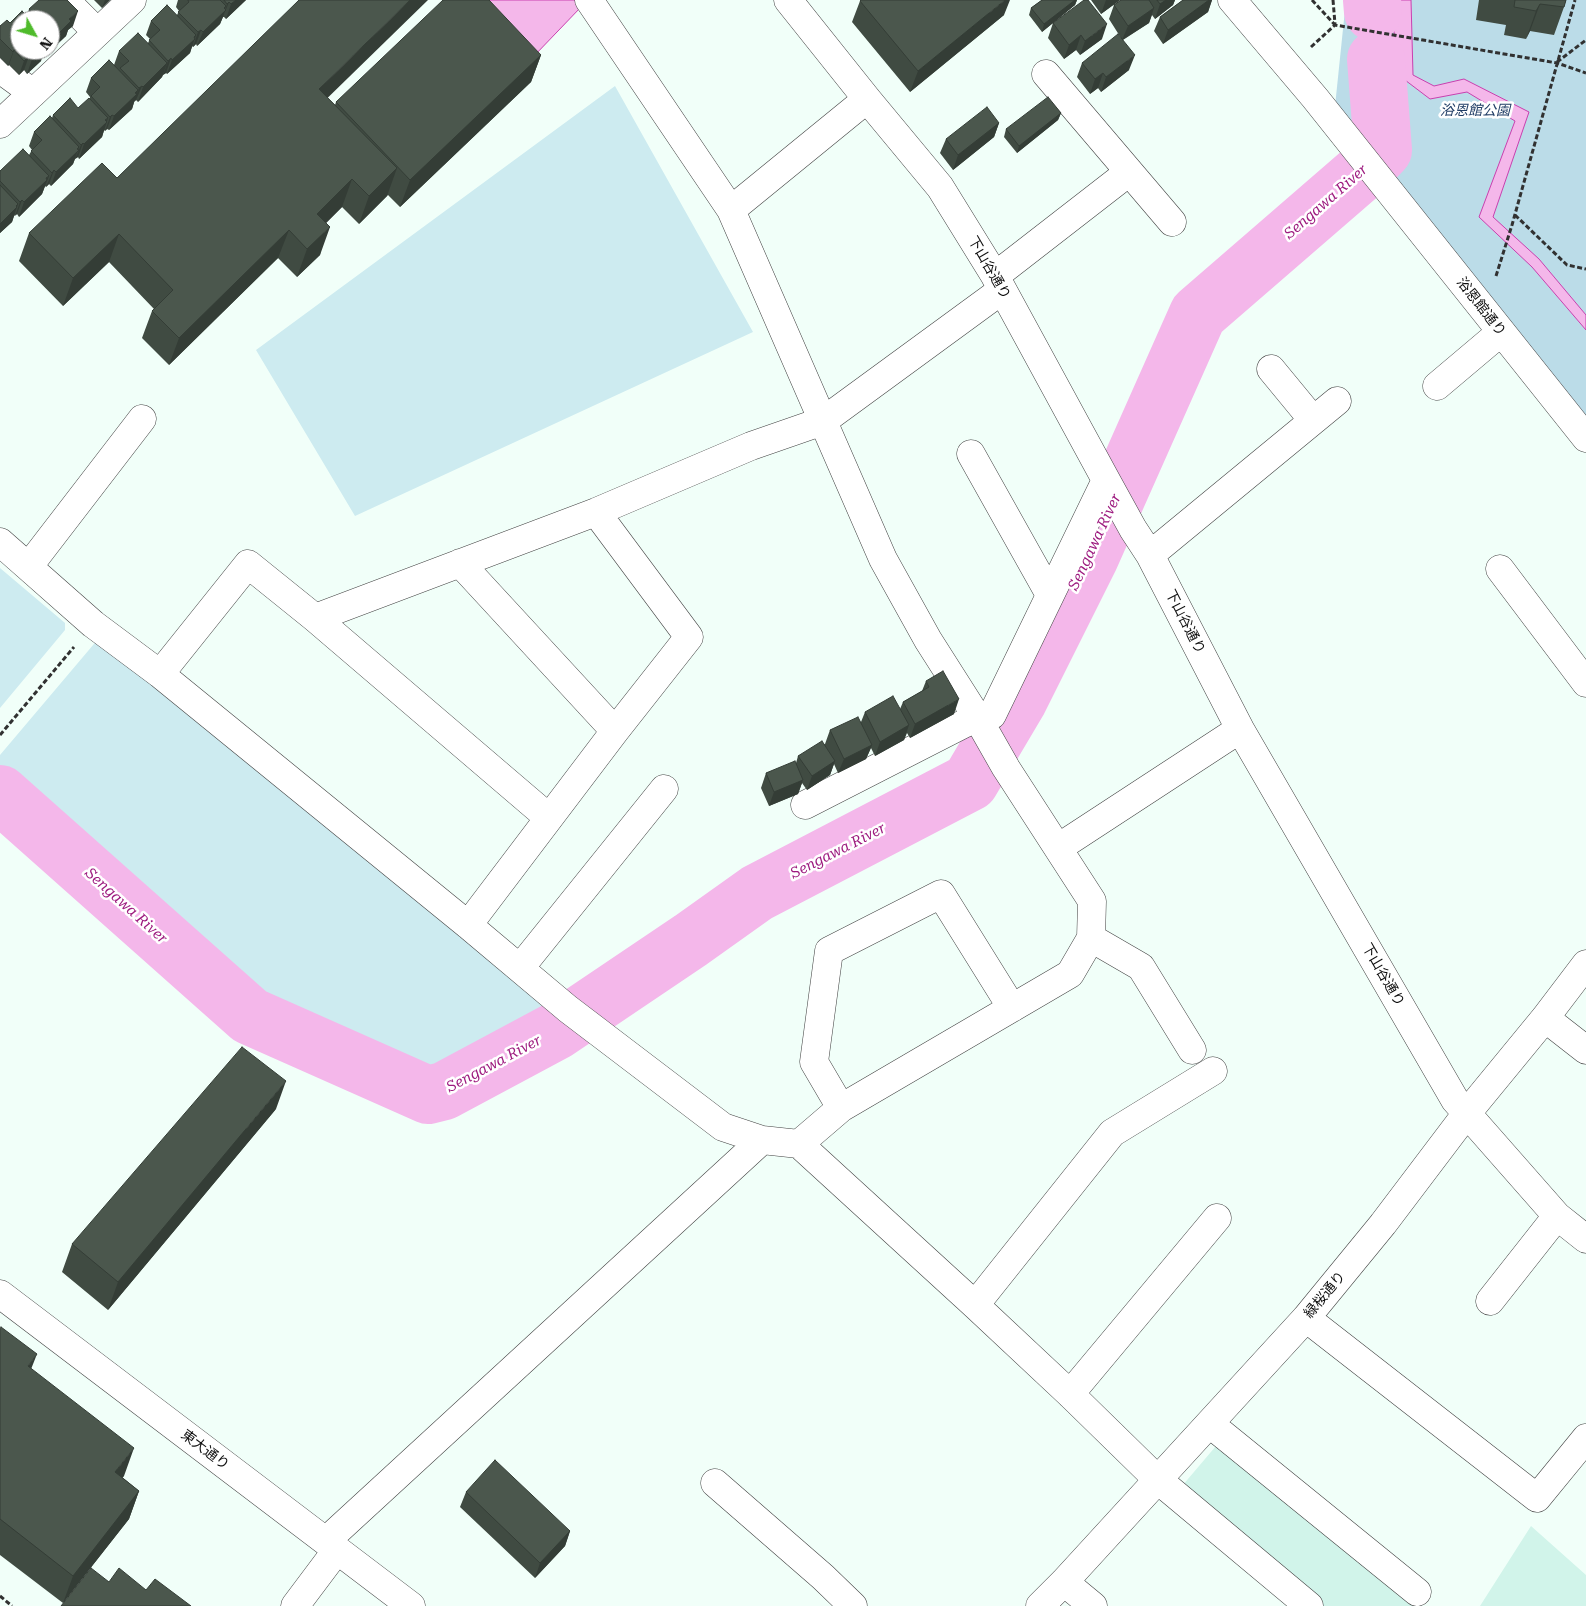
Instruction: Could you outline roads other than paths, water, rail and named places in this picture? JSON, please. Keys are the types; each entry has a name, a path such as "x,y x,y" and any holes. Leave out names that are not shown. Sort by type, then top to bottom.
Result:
{"street":[{"path":"65,0 98,32"},
{"path":"0,124 132,0"},
{"path":"589,0 731,210 883,559 928,640 982,725 1006,768 1092,901 1090,938 1070,974 841,1108 799,1144"},
{"name":"下山谷通り","path":"788,0 940,187 998,283 1133,529 1150,555 1240,729 1455,1100 1557,1216 1586,1239"},
{"name":"浴恩館通り","path":"1232,0 1340,129 1586,438"},
{"path":"0,69 33,93"},
{"path":"1046,74 1172,222"},
{"path":"731,210 867,99"},
{"path":"315,618 596,512 751,446 823,421 998,283 1129,172"},
{"path":"1437,386 1501,332"},
{"path":"1271,369 1313,420"},
{"path":"1150,555 1337,401"},
{"path":"29,566 142,419"},
{"path":"971,454 1050,595"},
{"path":"805,805 982,725 992,715 1106,480"},
{"path":"468,925 689,637 596,512"},
{"path":"0,542 93,624 160,674 568,1009 723,1127 762,1140 799,1144 975,1305 1157,1479 1309,1606"},
{"path":"160,674 248,564 315,618 549,818"},
{"path":"460,564 615,731"},
{"path":"1500,568 1586,683"},
{"path":"1058,848 1240,729"},
{"path":"520,968 664,789"},
{"path":"841,1108 814,1062 829,951 940,894 1012,1008"},
{"path":"1090,938 1142,967 1192,1050"},
{"name":"緑桜通り","path":"1040,1606 1306,1318 1384,1224 1467,1113 1545,1018 1586,964"},
{"path":"1545,1018 1586,1050"},
{"path":"975,1305 1112,1133 1214,1071"},
{"path":"295,1606 332,1546 762,1140"},
{"path":"1490,1301 1557,1216"},
{"path":"1070,1394 1217,1218"},
{"name":"東大通り","path":"0,1294 332,1546 398,1602"},
{"path":"1306,1318 1537,1498 1586,1438"},
{"path":"1210,1424 1418,1592"},
{"path":"715,1483 823,1576 853,1606"},
{"path":"1064,1582 1093,1606"}],"waterway":[{"name":"Sengawa River","path":"1372,0 1373,12"},
{"name":"Sengawa River","path":"0,794 250,1016 428,1095 444,1091 556,1031 757,893 970,782 1018,701 1090,557 1198,314 1362,172 1383,150 1376,59"}],"park label":[{"name":"浴恩館公園","path":"1475,111"}]}
